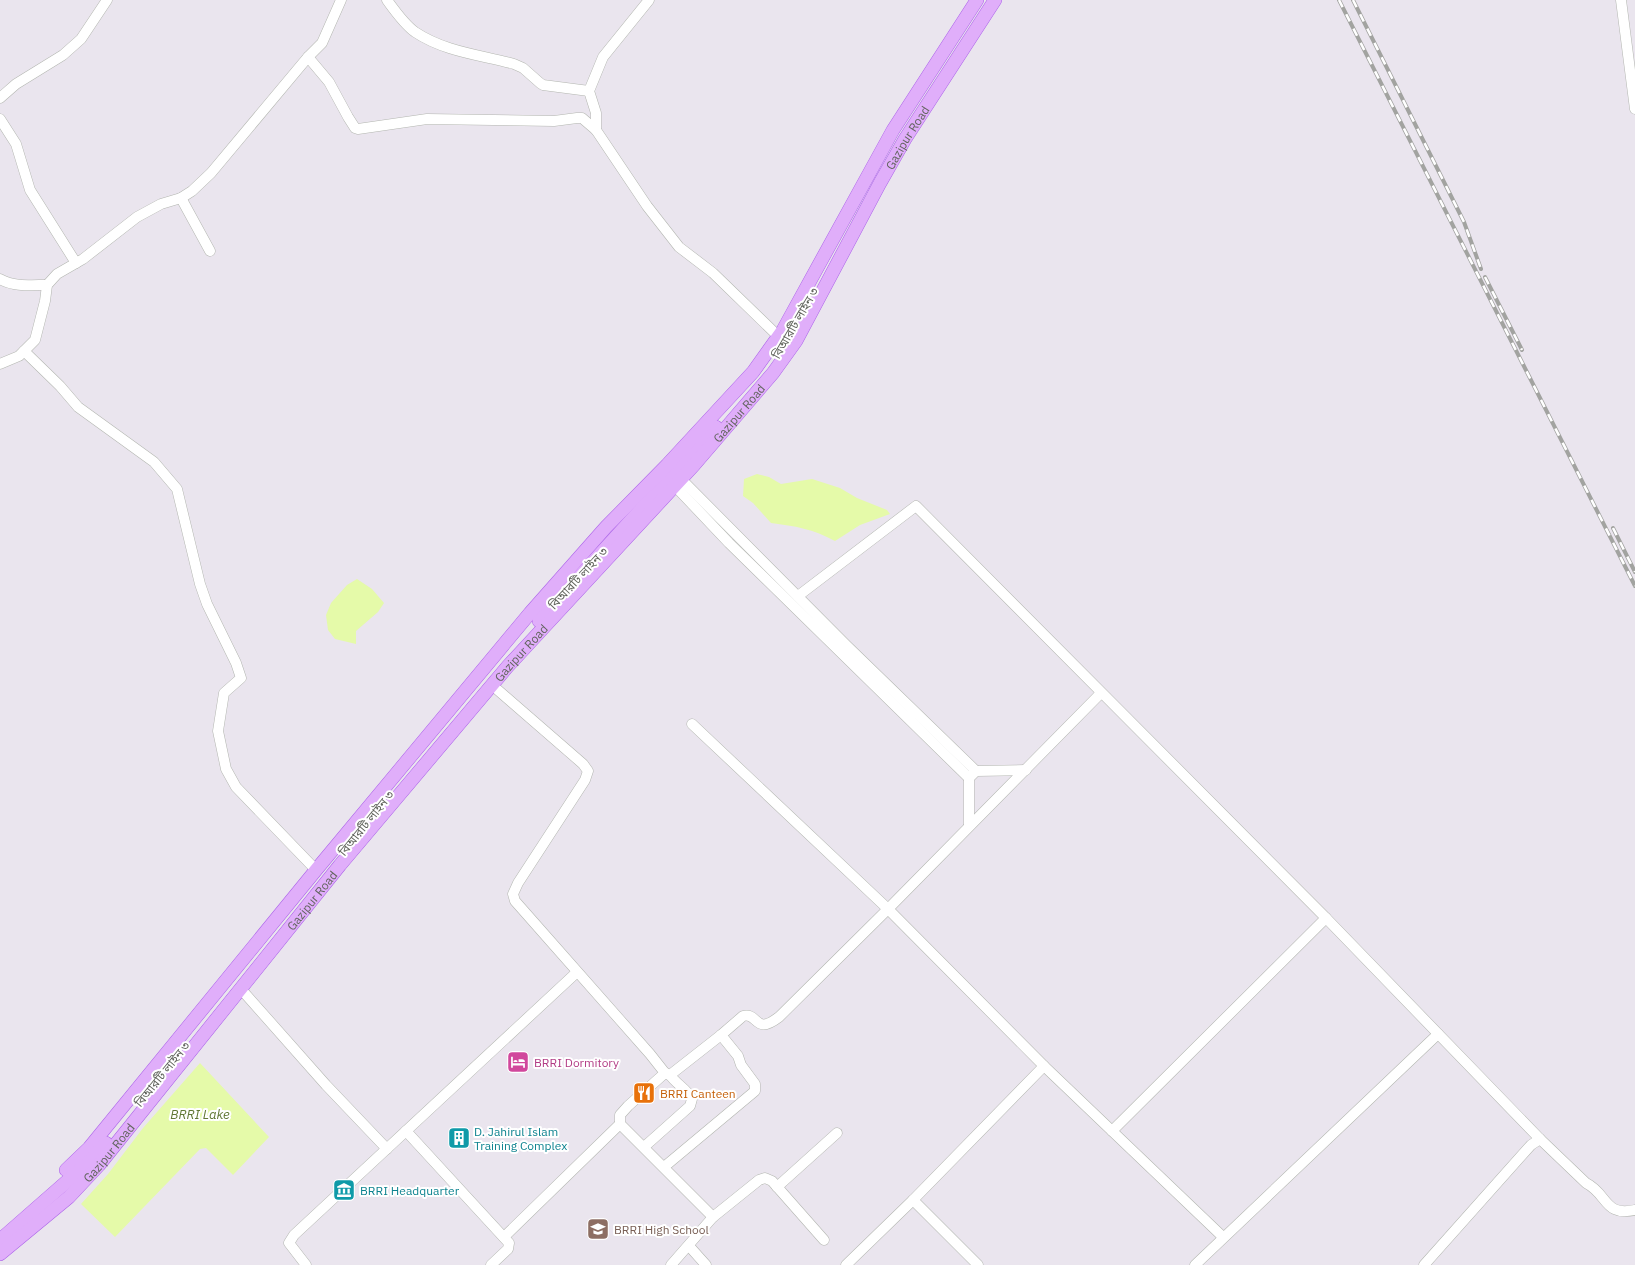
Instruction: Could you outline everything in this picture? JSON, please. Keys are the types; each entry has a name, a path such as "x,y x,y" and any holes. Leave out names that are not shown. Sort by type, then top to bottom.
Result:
{"main road":[{"path":"980,4 995,0"},
{"name":"Gazipur Road","path":"0,1228 89,1148 316,870 530,613 606,527 667,465 753,372 778,336 893,130 980,4"},
{"name":"Gazipur Road","path":"1,1247 69,1197 99,1165 340,865 492,685 678,483 773,373 796,341 880,183 980,4"},
{"name":"বিআরটি লাইন ৩","path":"1,1247 103,1147 394,788 545,613 758,381 789,338 873,181 900,134 980,4"}],"street":[{"path":"0,98 16,84 63,55 81,39 107,0"},
{"path":"0,364 20,356 35,340 45,301 47,285 57,274 76,263 137,217 161,204 181,198 192,191 211,173 308,57 322,43 342,0"},
{"path":"387,0 396,14 414,32 424,37 458,51 514,64 523,68 540,84 589,91"},
{"path":"596,130 596,113 589,91 603,57 649,0"},
{"path":"1621,0 1635,109"},
{"path":"308,57 329,82 348,117 355,128 358,129 427,119 554,121 582,118 596,130 647,206 679,247 713,273 778,336"},
{"path":"0,119 16,144 30,190 76,263"},
{"path":"181,198 210,251"},
{"path":"0,279 7,283 16,285 47,285"},
{"path":"24,351 78,406 154,462 177,489 190,546 207,604 236,663 240,678 224,693 218,731 226,769 236,787 316,870"},
{"path":"678,483 798,596 972,775 969,826"},
{"path":"678,483 734,548 972,775 1026,770"},
{"path":"798,596 916,506 1326,918 1540,1139 1586,1183 1592,1186 1614,1210 1623,1212 1635,1210"},
{"path":"492,685 583,764 588,771 585,780 518,883 513,894 514,901 667,1074 690,1095 692,1099 690,1106 644,1147"},
{"path":"504,1237 620,1124 620,1115 628,1106 667,1074 721,1035 743,1016 750,1016 760,1024 765,1025 775,1020 888,910 969,826 1102,693"},
{"path":"692,724 888,910 1044,1066 1223,1237"},
{"path":"1112,1131 1326,918"},
{"path":"306,1265 289,1244 294,1235 576,972"},
{"path":"241,989 326,1086 387,1149"},
{"path":"1195,1265 1438,1034"},
{"path":"664,1168 754,1091 755,1084 741,1064 738,1056 721,1035"},
{"path":"846,1265 913,1200 1044,1066"},
{"path":"620,1124 713,1217"},
{"path":"406,1131 509,1243 508,1249 490,1265"},
{"path":"777,1187 837,1133"},
{"path":"1424,1265 1531,1145 1540,1139"},
{"path":"671,1265 713,1217 759,1180 765,1178 772,1181 824,1240"},
{"path":"913,1200 978,1265"},
{"path":"689,1246 706,1265"}],"water":[{"path":"757,474 769,477 781,484 812,479 840,488 857,498 887,510 890,514 860,525 835,541 804,529 771,523 753,503 743,496 744,479"},
{"path":"357,579 372,589 384,603 378,612 356,631 356,644 335,639 328,630 326,615 331,603 347,585"},
{"name":"BRRI Lake","path":"200,1063 269,1137 233,1175 206,1148 200,1149 115,1237 81,1204 108,1174 143,1128"}],"railway":[{"path":"1339,0 1635,586"},
{"path":"1353,0 1464,222 1481,269"},
{"path":"1485,277 1522,350"},
{"path":"1613,528 1635,572"}],"place":[{"name":"BRRI Dormitory","path":"518,1062"},
{"name":"BRRI Canteen","path":"644,1093"},
{"name":"D. Jahirul Islam Training Complex","path":"459,1138"},
{"name":"BRRI Headquarter","path":"344,1190"},
{"name":"BRRI High School","path":"598,1229"}]}
